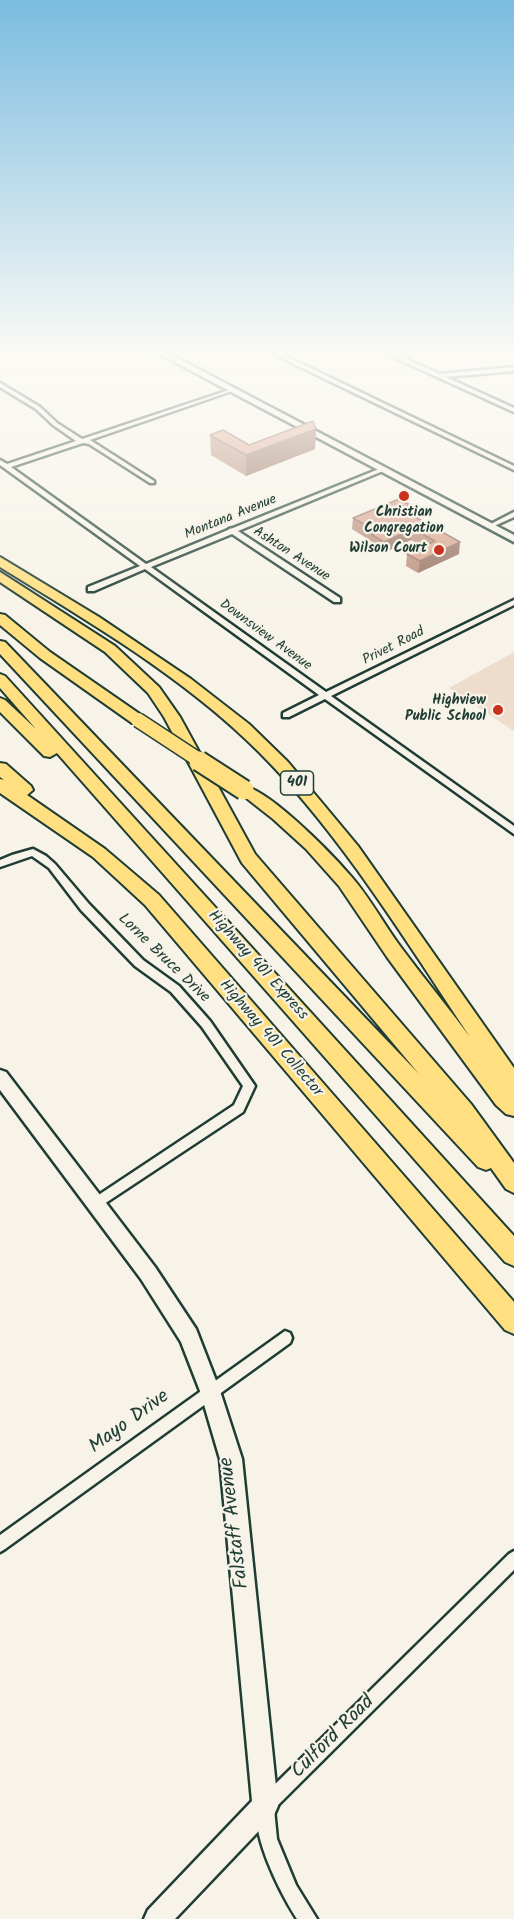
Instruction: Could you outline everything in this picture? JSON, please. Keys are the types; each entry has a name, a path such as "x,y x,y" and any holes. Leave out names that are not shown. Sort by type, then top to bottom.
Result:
{"highway":[{"name":"401","path":"0,561 143,652 245,730 296,782 346,842 441,975 514,1086"},
{"path":"0,576 110,648 154,690 172,717 248,858 464,1111 514,1182"},
{"path":"0,618 45,655 279,815 312,845 345,881 401,961 504,1098 514,1107"},
{"name":"Highway 401 Express","path":"0,645 514,1189"},
{"name":"Highway 401 Express","path":"0,679 514,1254"},
{"path":"0,703 49,752 92,781"},
{"path":"0,768 99,853"},
{"name":"Highway 401 Collector","path":"0,785 99,853 152,900 514,1321"}],"main road":[{"path":"325,441 514,539"},
{"name":"Falstaff Avenue","path":"0,1077 148,1273 189,1336 210,1391 231,1459 265,1806"},
{"name":"Culford Road","path":"157,1919 265,1806"}],"street":[{"path":"3,464 81,441 92,442 152,482"},
{"path":"457,441 514,468"},
{"name":"Downsview Avenue","path":"3,464 514,831"},
{"name":"Montana Avenue","path":"91,589 381,470"},
{"path":"490,526 514,514"},
{"name":"Ashton Avenue","path":"231,530 337,600"},
{"name":"Privet Road","path":"286,715 514,602"},
{"name":"Lorne Bruce Drive","path":"0,864 33,852 48,862 85,907 139,963 175,989 206,1024 249,1086 239,1108 95,1204"},
{"name":"Mayo Drive","path":"0,1544 285,1338"},
{"name":"Culford Road","path":"265,1806 514,1559"},
{"name":"Falstaff Avenue","path":"265,1806 268,1839 290,1891 308,1919"}],"shaded area":[{"name":"Highview Public School","path":"514,652 514,731 449,688"}],"building":[{"path":"220,441 241,441 249,445 261,441 285,441 246,455"},
{"path":"399,499 410,505 401,509 460,542 420,561 407,554 435,541 413,529 384,542 372,535 378,532 353,518"}],"place":[{"name":"Christian Congregation","path":"404,496"},
{"name":"Wilson Court","path":"439,550"},
{"name":"Highview Public School","path":"498,710"}]}
